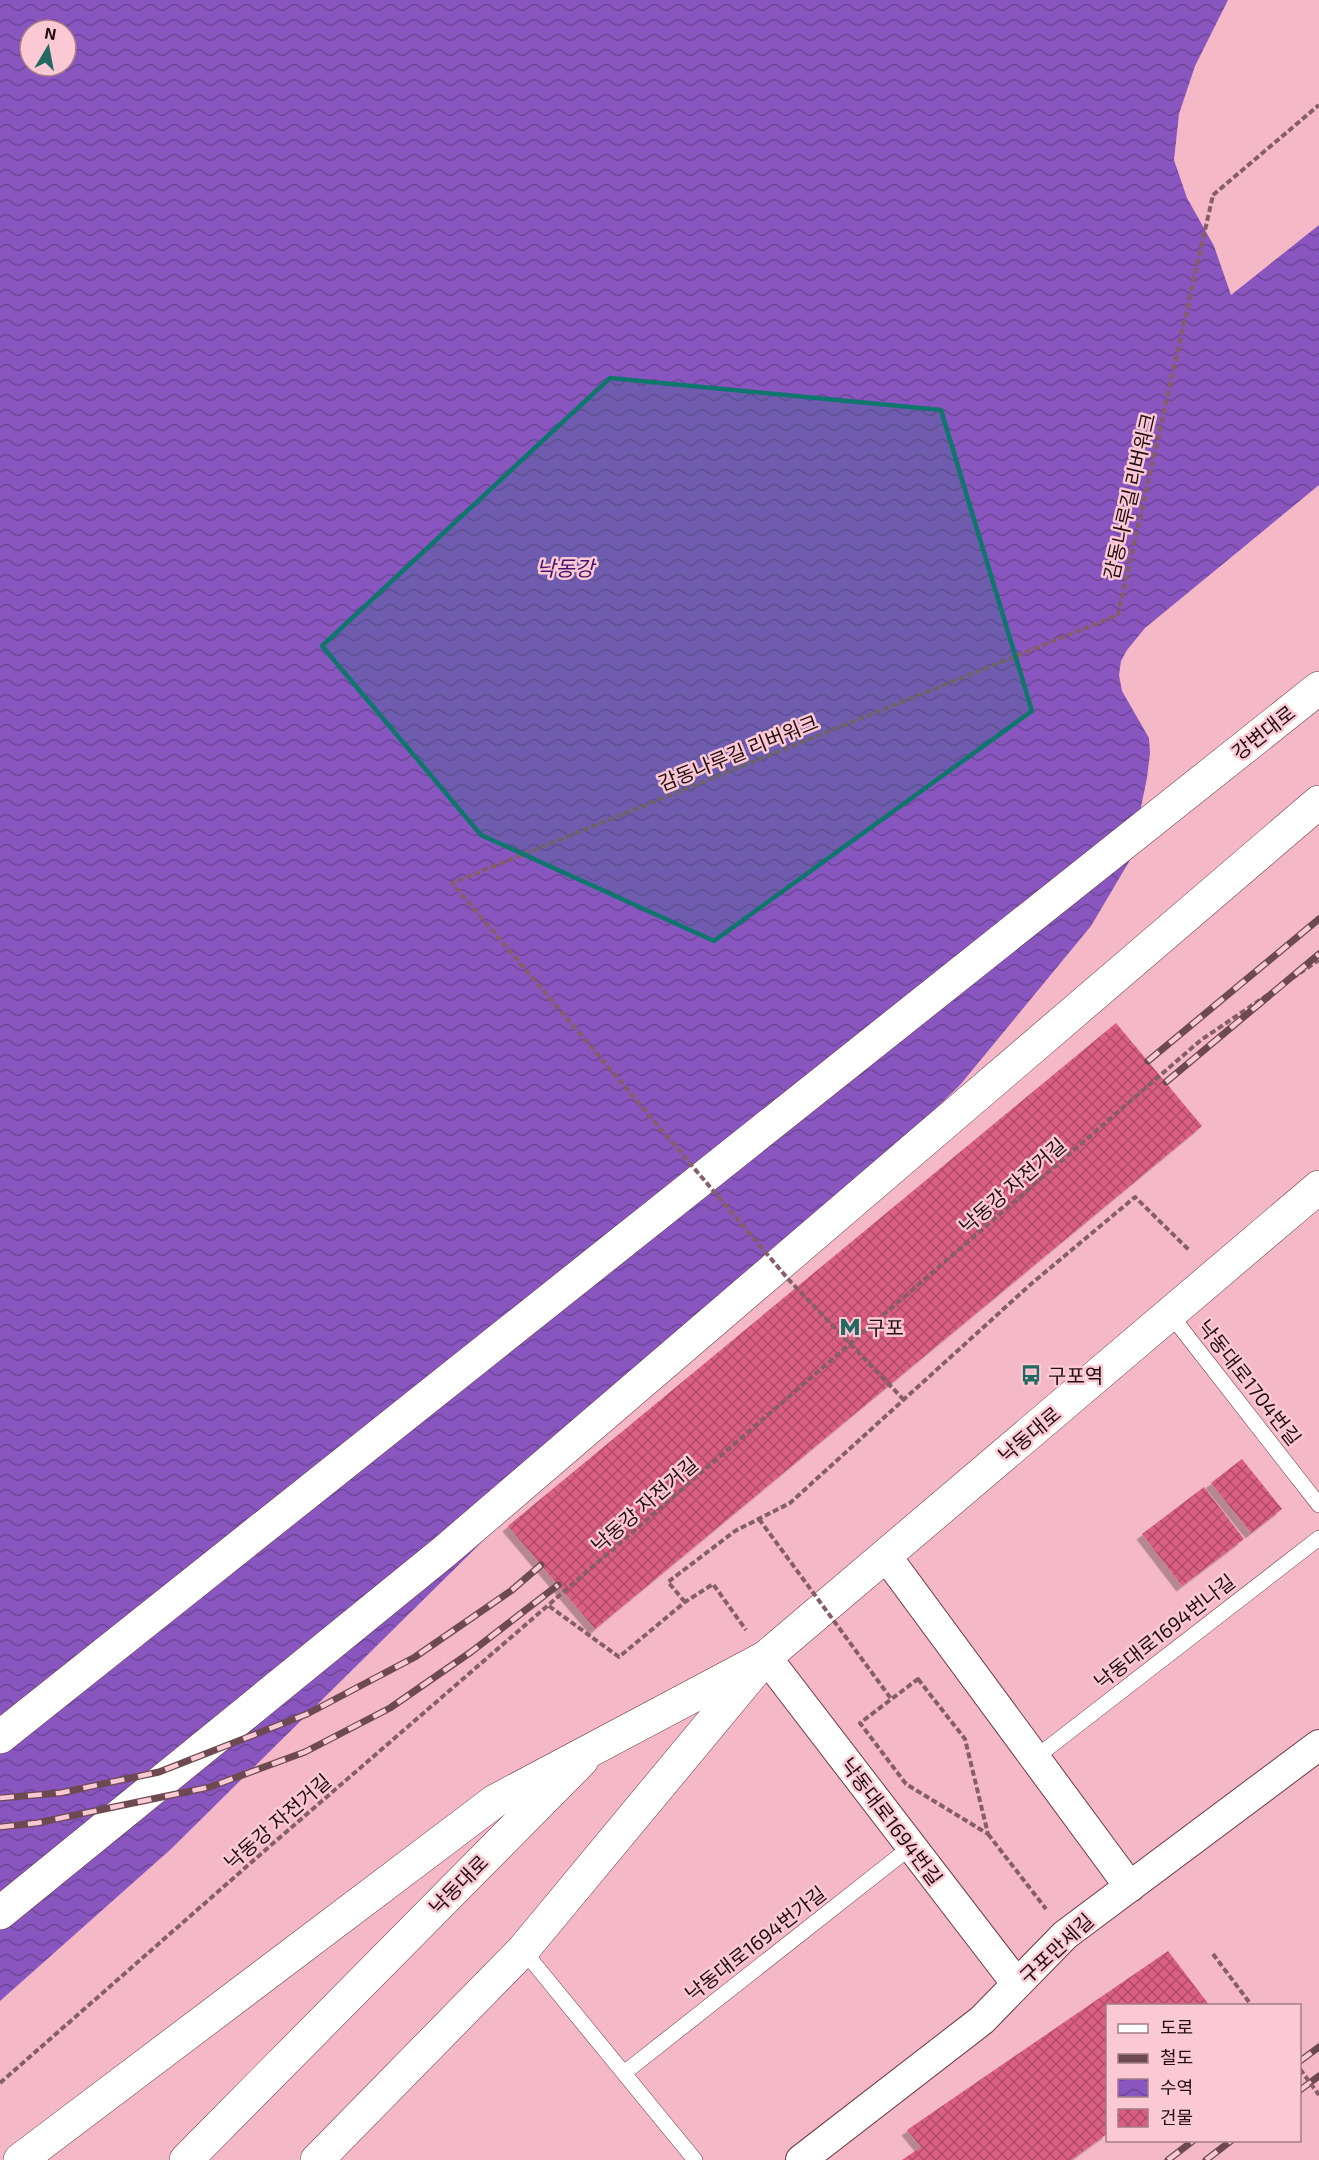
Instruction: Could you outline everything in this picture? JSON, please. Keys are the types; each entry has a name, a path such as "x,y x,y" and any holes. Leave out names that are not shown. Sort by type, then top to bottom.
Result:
{"main road":[{"name":"강변대로","path":"0,1737 1319,688"},
{"path":"0,1913 445,1551 1319,802"},
{"name":"낙동대로","path":"317,2160 523,1950 766,1657 1319,1187"},
{"path":"20,2160 495,1802 766,1657"},
{"name":"낙동대로","path":"186,2160 577,1762 766,1657"}],"street":[{"path":"886,1556 1130,1887"},
{"name":"낙동대로1694번길","path":"766,1657 1017,1984"},
{"name":"구포만세길","path":"801,2160 982,2020 1065,1935 1319,1745"}],"lane":[{"name":"낙동대로1704번길","path":"1170,1314 1319,1505"},
{"name":"낙동대로1694번나길","path":"1035,1758 1319,1538"},
{"name":"낙동대로1694번가길","path":"624,2073 912,1846"},
{"path":"523,1950 695,2160"}],"path":[{"name":"감동나루길 리버워크","path":"904,1400 789,1280 452,883 1118,615 1213,195 1319,105"},
{"name":"낙동강 자전거길","path":"0,2083 1201,1040 1319,960"},
{"path":"685,1602 668,1582 735,1531 790,1503 1031,1284 1135,1197 1215,1276"},
{"path":"759,1519 892,1700"},
{"path":"549,1605 619,1658 685,1602 713,1584 766,1657"},
{"path":"860,1723 918,1679 965,1739 988,1834"},
{"path":"906,1784 988,1834 1065,1935"},
{"path":"1213,1954 1250,2004"},
{"path":"1301,2072 1319,2095"}],"highlighted area":[{"path":"610,378 941,410 1032,711 714,941 481,835 322,646"}],"water":[{"name":"낙동강","path":"0,0 1228,0 1195,66 1179,114 1174,160 1187,198 1214,246 1231,295 1319,225 1319,485 1145,628 1121,661 1119,675 1122,691 1149,738 1150,753 1130,860 1091,926 960,1085 617,1418 496,1528 171,1849 0,2001"}],"building":[{"path":"1116,1023 1202,1126 595,1629 508,1526"},
{"path":"1242,1459 1282,1509 1251,1533 1211,1483"},
{"path":"1204,1487 1244,1539 1182,1586 1142,1534"},
{"path":"1168,1951 1208,2004 1106,2004 1106,2134 1071,2160 902,2160 921,2147 907,2130"}],"railway":[{"path":"1148,1061 1319,919"},
{"path":"1166,1082 1319,954"},
{"path":"0,1798 60,1793 159,1772 307,1714 415,1657 512,1590 541,1565"},
{"path":"0,1827 37,1823 210,1787 305,1752 390,1708 471,1652 558,1585"},
{"path":"1301,2060 1319,2047"},
{"path":"1301,2089 1319,2076"},
{"path":"1168,2160 1191,2142"},
{"path":"1206,2160 1229,2142"}],"place":[{"name":"구포","path":"850,1327"},
{"name":"구포역","path":"1031,1375"}]}
